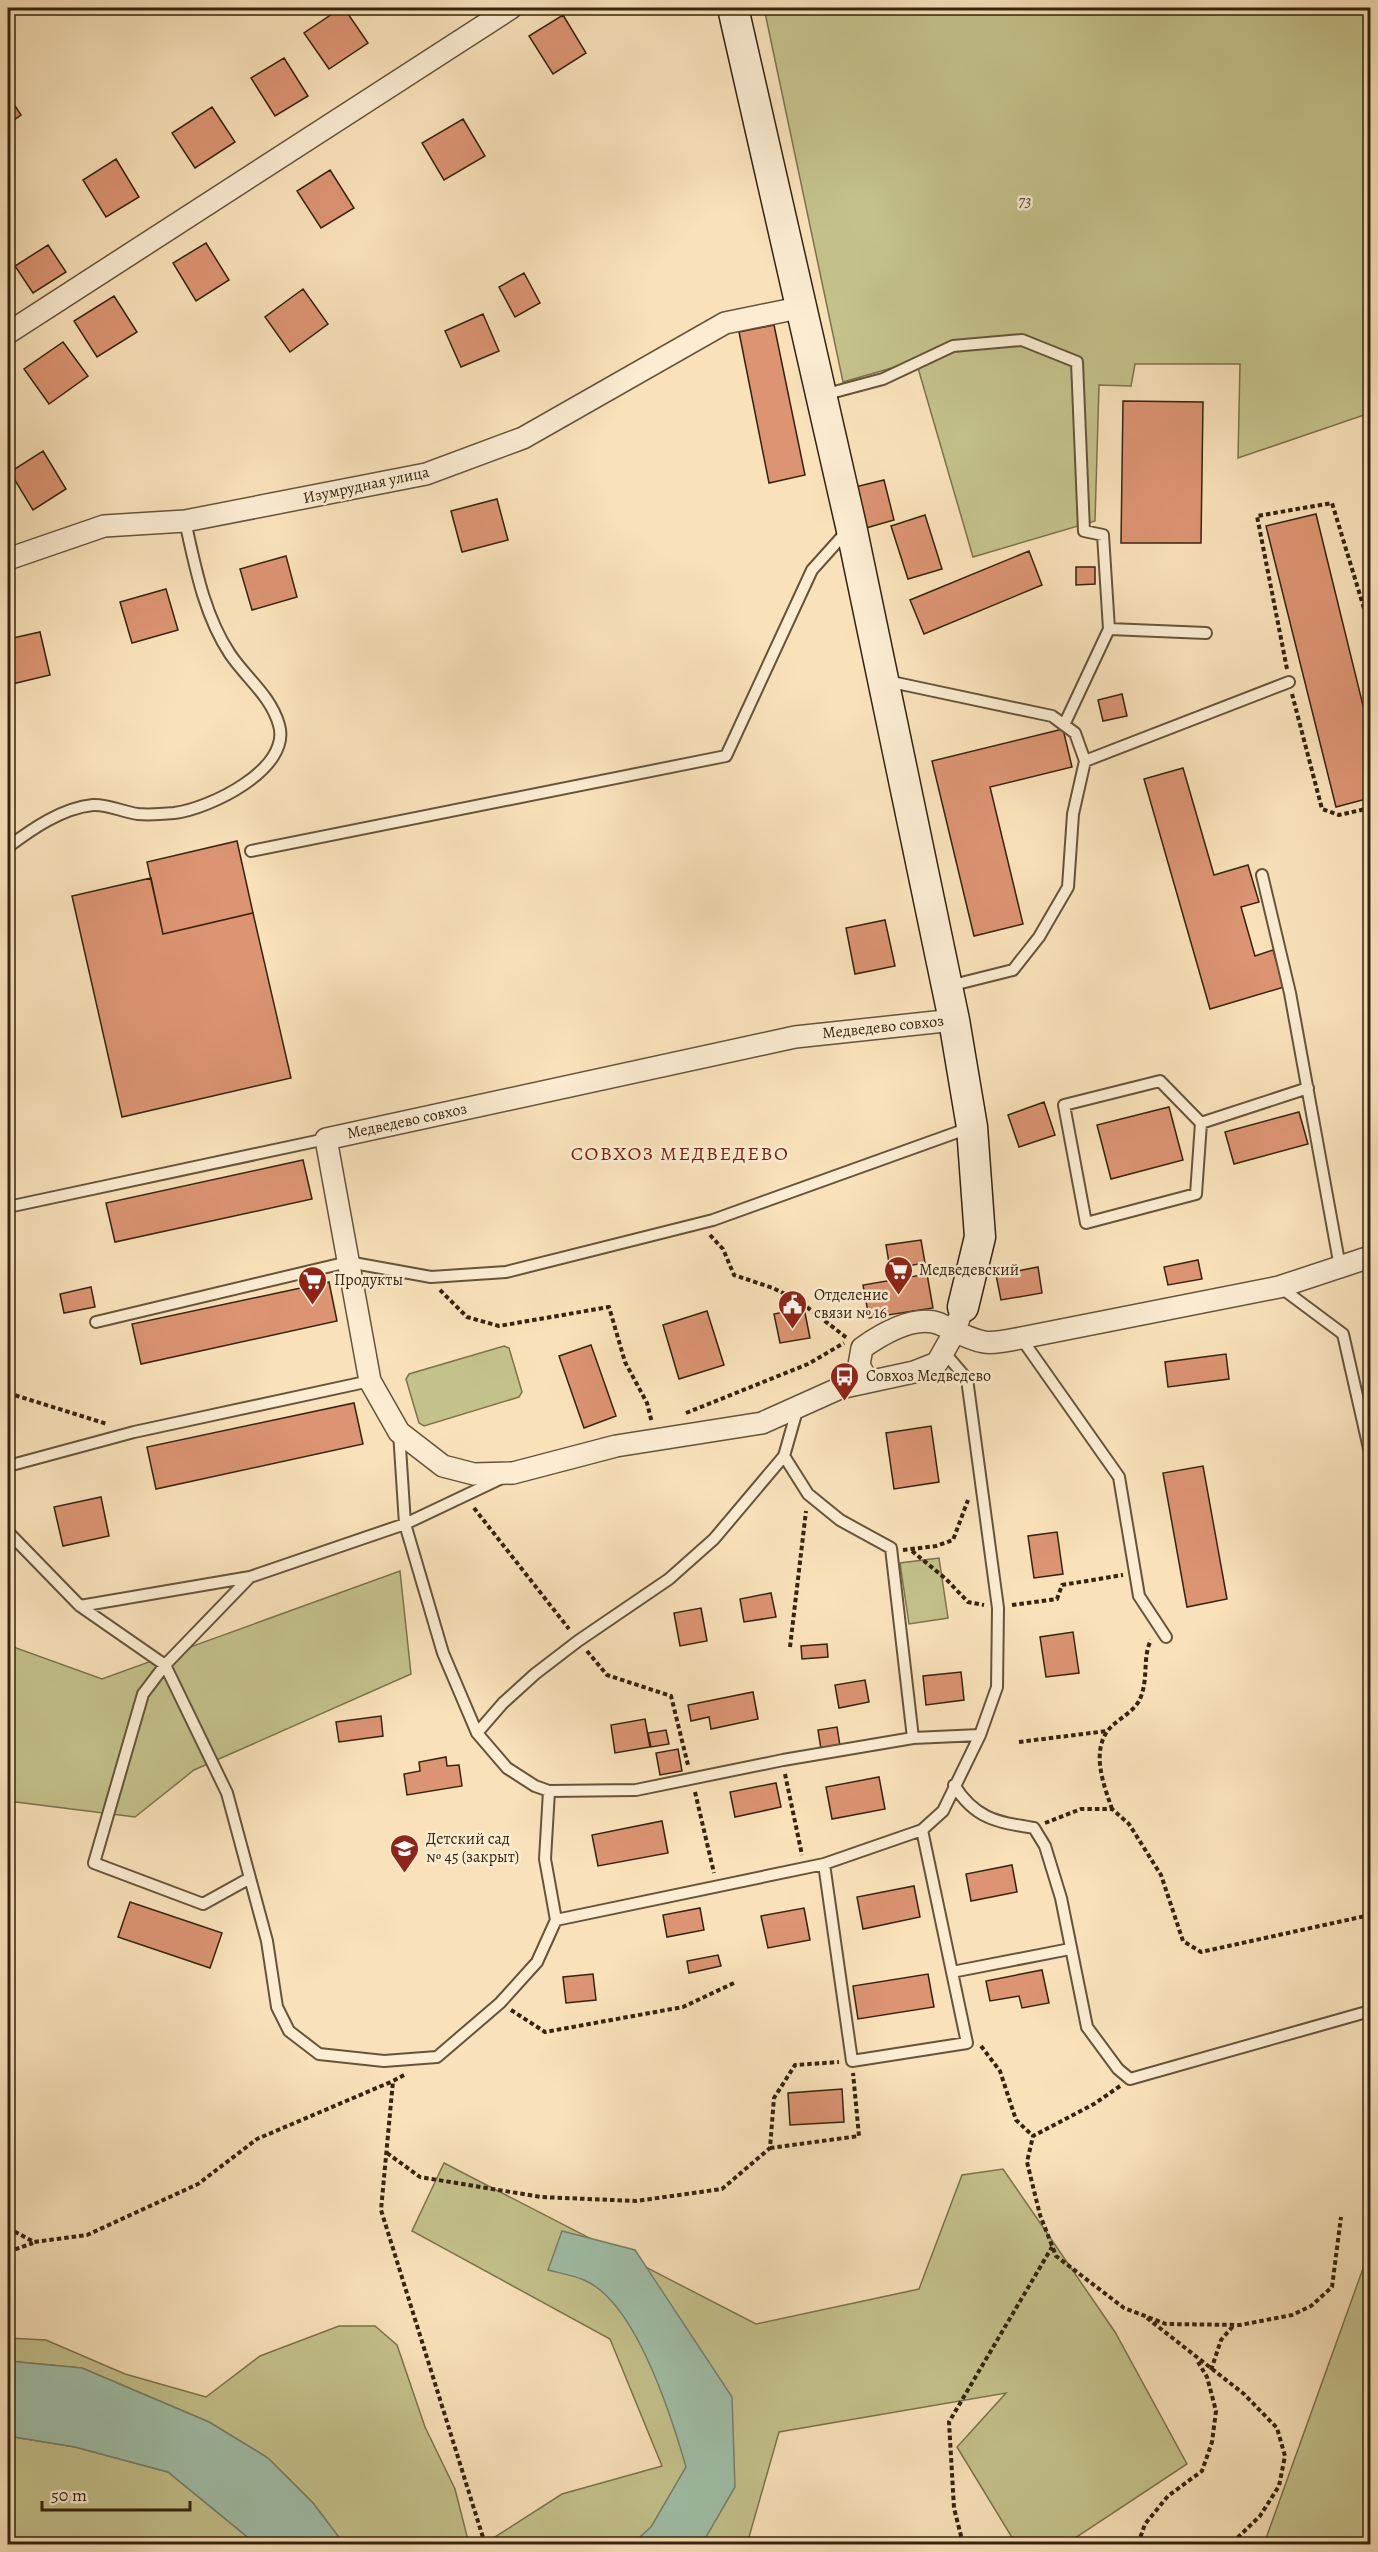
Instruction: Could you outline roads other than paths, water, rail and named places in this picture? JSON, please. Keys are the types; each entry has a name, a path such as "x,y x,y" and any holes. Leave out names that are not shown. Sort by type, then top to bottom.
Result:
{"street":[{"path":"8,333 511,8"},
{"path":"734,8 851,526 954,1020 972,1127 980,1237 958,1320"},
{"name":"Изумрудная улица","path":"8,559 104,526 185,521 426,474 523,438 725,323 803,307"},
{"name":"Медведево совхоз","path":"954,1020 795,1037 327,1138 370,1381 399,1432 442,1466 474,1474 513,1473 616,1446 762,1423 840,1388 914,1372 937,1363 958,1320"},
{"path":"868,1382 859,1365 862,1348 881,1335 915,1322 938,1323 958,1320 986,1343 1280,1287 1371,1257"}],"lane":[{"path":"822,395 884,379 953,346 1022,340 1077,362 1084,531 1103,535 1109,629 1064,725"},
{"path":"8,847 71,810 95,805 138,814 176,813 226,797 267,766 279,749 280,726 265,696 231,656 217,632 196,573 185,521"},
{"path":"251,851 726,756 812,570 851,526"},
{"path":"1109,629 1206,633"},
{"path":"883,681 1052,716 1075,733 1085,761 1073,814 1068,887 1040,937 1013,970 947,986"},
{"path":"1085,761 1289,682"},
{"path":"1262,875 1290,993 1340,1267"},
{"path":"1160,1081 1201,1123 1196,1194 1086,1223 1064,1105 1160,1081"},
{"path":"1201,1123 1308,1088"},
{"path":"96,1322 348,1262 431,1276 506,1272 699,1223 972,1127"},
{"path":"8,1207 327,1138"},
{"path":"1280,1287 1343,1334 1371,1454"},
{"path":"1021,1338 1119,1478 1139,1596 1166,1637"},
{"path":"556,1920 824,1864 922,1830 943,1810 980,1735 997,1687 998,1608 967,1379 944,1352"},
{"path":"8,1466 134,1432 370,1381"},
{"path":"477,1732 503,1703 578,1641 693,1559 784,1456 798,1406"},
{"path":"399,1432 405,1524 443,1653 477,1732 507,1768 549,1791 636,1790 783,1760 913,1738 980,1735"},
{"path":"784,1456 808,1494 840,1520 891,1548 913,1738"},
{"path":"80,1606 250,1577 405,1524 513,1473"},
{"path":"8,1532 80,1606 165,1665 227,1793 267,1941 277,2007 289,2031 319,2054 384,2061 437,2057 500,2003 537,1962 556,1920 545,1859 549,1791"},
{"path":"250,1577 165,1665 143,1695 94,1863 203,1904 250,1878"},
{"path":"954,1785 966,1804 989,1819 1034,1828 1045,1846 1061,1898 1087,2027 1118,2069 1130,2079 1371,2011"},
{"path":"824,1864 852,2061 967,2043 922,1830"},
{"path":"952,1972 1070,1949"}],"place":[{"name":"Медведевский","path":"898,1296"},
{"name":"Продукты","path":"313,1306"},
{"name":"Отделение связи № 16","path":"793,1330"},
{"name":"Совхоз Медведево","path":"845,1402"},
{"name":"Детский сад № 45 (закрыт)","path":"405,1874"}],"district":[{"name":"СОВХОЗ МЕДВЕДЕВО","path":"680,1153"}],"park label":[{"name":"73","path":"1025,201"}]}
